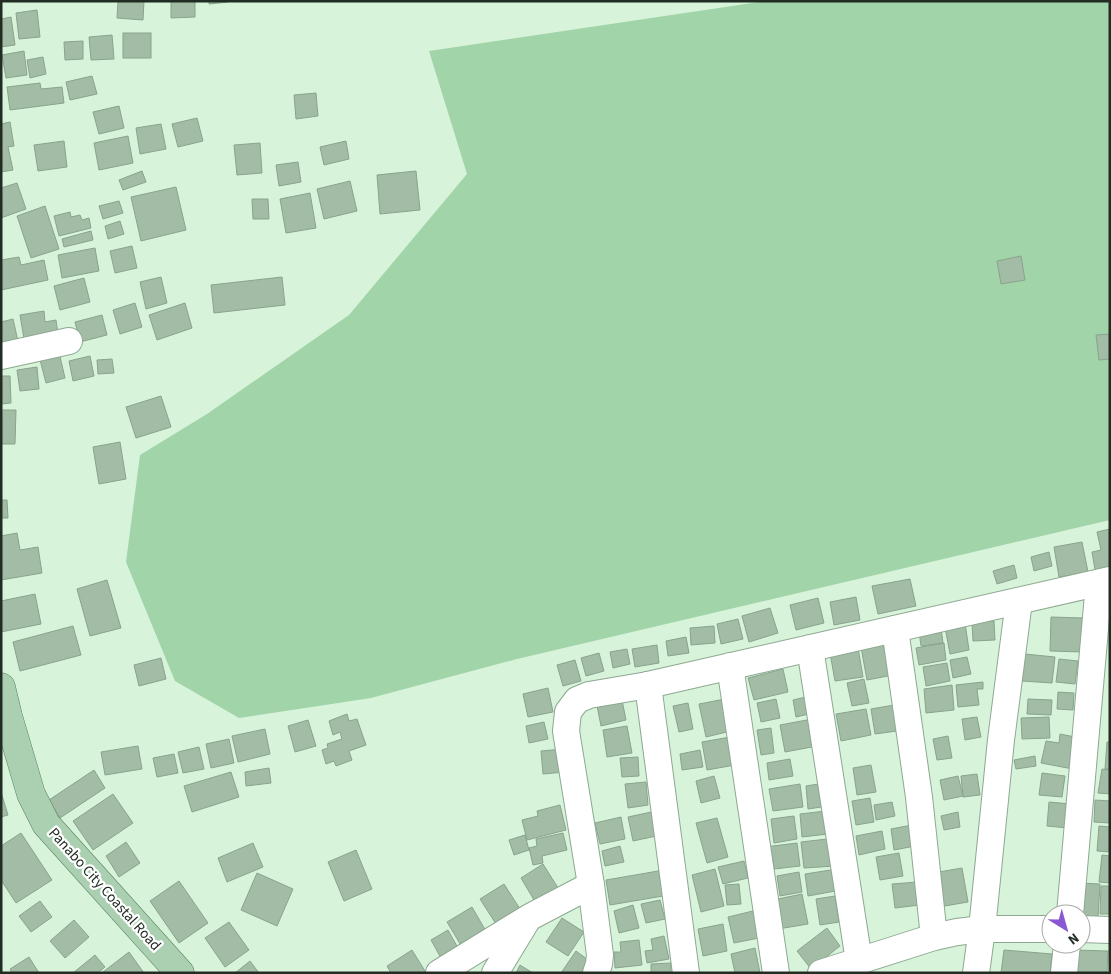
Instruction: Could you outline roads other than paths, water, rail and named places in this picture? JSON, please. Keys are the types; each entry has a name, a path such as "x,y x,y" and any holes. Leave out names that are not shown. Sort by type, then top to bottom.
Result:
{"main road":[{"name":"Panabo City Coastal Road","path":"1,687 31,794 46,824 180,973"}],"street":[{"path":"1,356 69,341"},
{"path":"596,973 600,955 591,885 566,731 568,712 577,700 1104,581 1071,904"},
{"path":"976,973 1001,740 1019,601"},
{"path":"895,629 919,797 934,937"},
{"path":"810,648 858,961"},
{"path":"730,666 776,973"},
{"path":"648,685 686,973"},
{"path":"439,973 530,917 591,885"},
{"path":"495,973 530,917"},
{"path":"822,973 934,937 957,932 1041,929"},
{"path":"1091,929 1110,930"},
{"path":"1064,973 1066,954"}]}
